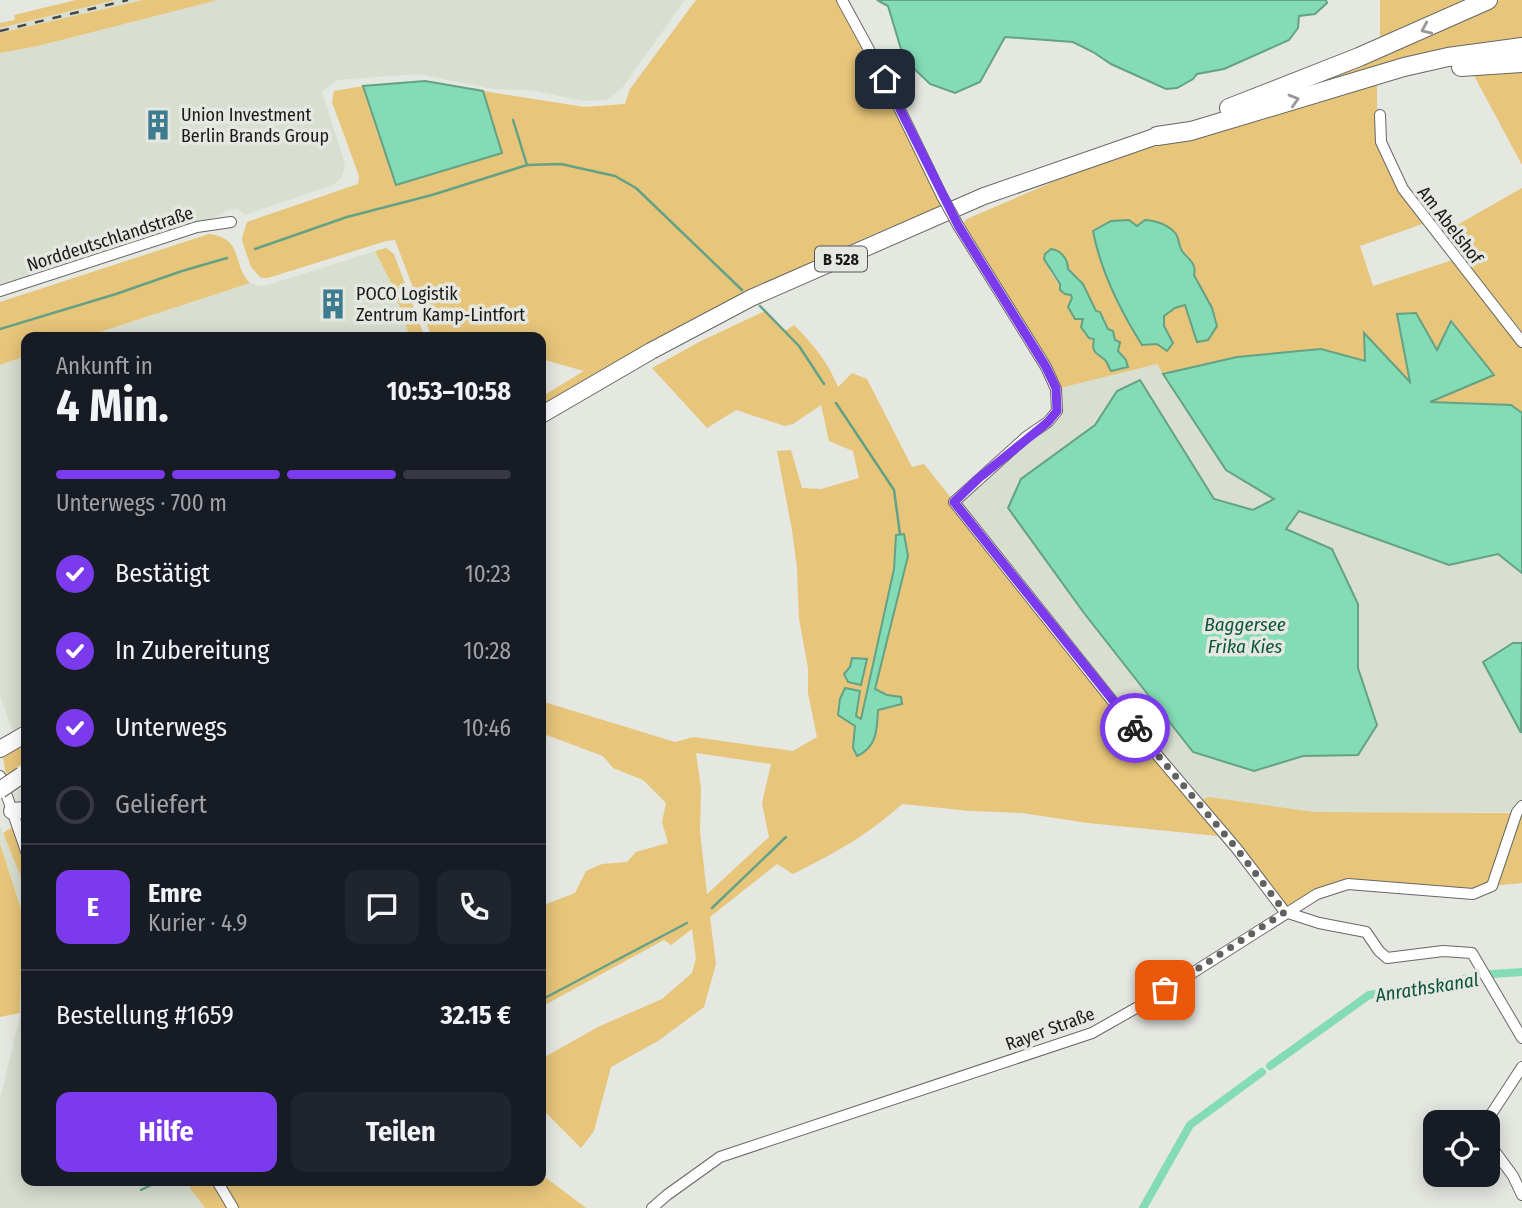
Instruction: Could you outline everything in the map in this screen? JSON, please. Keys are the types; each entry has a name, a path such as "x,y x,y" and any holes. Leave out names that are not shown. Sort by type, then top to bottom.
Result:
{"highway":[{"path":"1157,136 1359,57 1488,0"},
{"path":"1157,136 1191,131 1394,70 1448,57 1522,47"},
{"path":"1347,85 1420,71 1522,63"},
{"name":"B 528","path":"546,412 651,351 751,298 984,196 1157,136"},
{"path":"0,749 21,737"},
{"path":"0,790 21,776"}],"street":[{"path":"842,0 959,227 1046,367 1056,388 1057,411 1048,422 954,502 1130,723 1237,849 1285,912 1319,923 1366,932 1379,951 1388,958 1451,951 1472,953 1522,1038"},
{"name":"Am Abelshof","path":"1380,115 1381,142 1403,189 1522,342"},
{"name":"Norddeutschlandstraße","path":"0,291 197,228 231,222"},
{"path":"0,776 19,811"},
{"name":"Rayer Straße","path":"652,1208 720,1157 1092,1033 1145,1003 1317,894 1348,884 1473,894 1492,886 1517,812 1522,806"},
{"path":"1494,1110 1522,1067"},
{"path":"1500,1158 1522,1195"},
{"path":"221,1186 233,1208"}],"shaded area":[{"path":"76,0 115,0 0,28 0,23 15,20 14,15"},
{"path":"115,0 143,0 0,33 0,28"},
{"path":"143,0 218,0 38,46 0,53 0,33"},
{"path":"218,0 685,0 622,88 606,100 583,101 530,90 492,89 419,74 337,80 322,91 345,165 342,176 335,184 245,215 237,209 227,210 216,217 0,285 0,53 38,46"},
{"path":"696,0 837,0 887,91 941,206 838,250 737,298 546,404 546,394 584,371 546,360 546,332 430,332 395,240 268,278 261,278 251,267 242,238 247,222 358,184 359,176 332,102 334,91 363,86 396,185 502,153 483,91 585,107 625,104 630,89"},
{"path":"1380,0 1464,0 1380,41"},
{"path":"1500,0 1522,0 1522,40 1233,112 1457,21"},
{"path":"1522,69 1522,165 1471,70"},
{"path":"1377,84 1377,115 1381,142 1428,222 1360,246 1373,286 1456,259 1522,342 1522,413 1511,405 1428,402 1494,375 1452,322 1437,351 1411,383 1364,334 1365,361 1321,349 1237,357 1163,374 1157,364 1056,389 959,227 967,219 1055,181 1148,148 1200,136","holes":["1129,220 1137,226 1167,226 1177,235 1212,308 1197,341 1185,305 1164,316 1164,326 1173,343 1167,351 1157,344 1142,345 1126,318 1106,276 1093,231 1110,222","1049,251 1061,252 1068,268 1083,284 1096,311 1101,312 1126,360 1123,369 1114,369 1107,362 1071,295 1065,294 1052,275 1045,254"]},
{"path":"1522,188 1522,332 1443,233"},
{"path":"209,234 228,241 250,283 100,332 21,332 21,358 0,365 0,302"},
{"path":"386,248 394,254 423,332 408,332 394,289 375,251"},
{"path":"375,251 394,289 408,332 101,332 250,283 268,285"},
{"path":"765,311 785,331 794,325 825,361 838,387 852,373 867,379 912,467 924,464 1193,803 1209,797 1314,812 1516,813 1522,806 1522,883 1492,886 1473,894 1348,884 1285,912 1218,836 1088,823 1022,813 902,804 850,843 793,874 777,864 710,917 716,964 704,1007 658,1041 611,1067 594,1131 581,1148 546,1113 546,1056 600,1026 662,999 692,973 696,958 692,929 671,945 664,940 546,1004 546,904 575,893 586,871 602,864 627,862 636,852 668,843 662,822 666,803 643,780 613,768 603,756 546,735 546,703 675,742 694,737 793,751 817,737 808,693 808,668 799,619 792,530 777,451 791,450 802,488 821,489 859,478 853,451 829,441 821,405 793,424 785,426 736,410 707,428 652,368","holes":["696,753 771,764 762,803 769,837 707,894 700,832 701,788"]},
{"path":"21,358 21,729 14,734 0,696 0,365"},
{"path":"1157,364 1226,470 1275,499 1253,510 1214,499 1180,443 1117,391 1095,425 1008,508 1084,613 1193,751 1254,771 1302,756 1357,755 1376,725 1358,668 1357,604 1332,549 1285,529 1296,510 1449,565 1498,553 1522,573 1522,643 1513,643 1483,662 1522,734 1522,806 1517,812 1314,812 1209,797 1192,804 954,502 1057,411 1056,389"},
{"path":"21,745 21,764 6,775 3,757"},
{"path":"21,822 21,877 3,833"},
{"path":"0,826 21,877 21,907 0,845"},
{"path":"0,844 21,909 21,962 20,1013 0,1017"},
{"path":"21,1012 21,1186 190,1186 205,1208 0,1208 0,1099"},
{"path":"546,1178 586,1208 205,1208 190,1188 546,1186"}],"water":[{"path":"877,0 1326,0 1327,3 1315,14 1299,16 1298,28 1289,40 1224,69 1197,74 1177,88 1166,89 1111,64 1073,42 1005,37 980,82 955,93 930,84 904,59 888,6"},
{"path":"425,81 483,91 502,153 396,185 363,86"},
{"path":"1129,220 1137,226 1145,220 1158,222 1176,234 1182,251 1193,264 1194,275 1212,308 1217,326 1208,340 1197,342 1185,305 1164,316 1164,326 1173,343 1167,351 1157,344 1142,345 1112,291 1093,231 1111,221"},
{"path":"1051,249 1063,256 1068,269 1083,284 1096,311 1100,312 1108,329 1113,331 1115,340 1120,342 1118,351 1128,367 1111,371 1106,361 1094,351 1094,339 1089,338 1081,327 1083,319 1075,319 1068,307 1071,295 1060,290 1060,284 1044,259"},
{"name":"Baggersee Frika Kies","path":"1416,313 1437,350 1451,321 1494,375 1430,402 1511,405 1522,413 1522,573 1498,554 1449,565 1299,511 1286,529 1332,549 1358,604 1358,668 1377,725 1358,755 1303,756 1254,771 1193,752 1084,613 1008,508 1021,479 1095,425 1117,391 1140,380 1214,499 1253,510 1274,499 1226,470 1163,374 1237,357 1321,349 1365,361 1364,333 1410,382 1397,314"},
{"path":"904,534 908,556 875,689 887,695 901,697 902,704 878,710 872,743 857,756 853,748 855,726 838,715 840,699 845,688 860,691 856,716 861,719 894,569 896,535"},
{"path":"1513,643 1522,643 1521,733 1483,662"},
{"path":"852,658 867,659 861,685 848,682 844,674 850,667"}],"waterway":[{"path":"513,120 527,165"},
{"path":"255,249 347,217 432,195 527,165 561,164 615,176 636,188 742,290"},
{"path":"0,329 227,258"},
{"path":"760,306 799,346 824,384"},
{"path":"836,403 894,490 900,534"},
{"path":"712,908 786,837"},
{"path":"546,997 687,923"},
{"name":"Anrathskanal","path":"1270,1066 1369,995 1492,974 1522,972"},
{"name":"Anrathskanal","path":"1143,1208 1190,1125 1262,1072"},
{"path":"141,1190 149,1186"}],"railway":[{"path":"0,31 128,0"}],"way so far":[{"path":"1135,728 1237,849 1285,912 1165,990"}],"place":[{"name":"Union Investment Berlin Brands Group","path":"158,125"},
{"name":"POCO Logistik Zentrum Kamp-Lintfort","path":"333,304"}],"route":[{"path":"885,79 959,227 1046,367 1056,388 1057,411 1048,422 1010,451 954,502 1135,728"}]}
